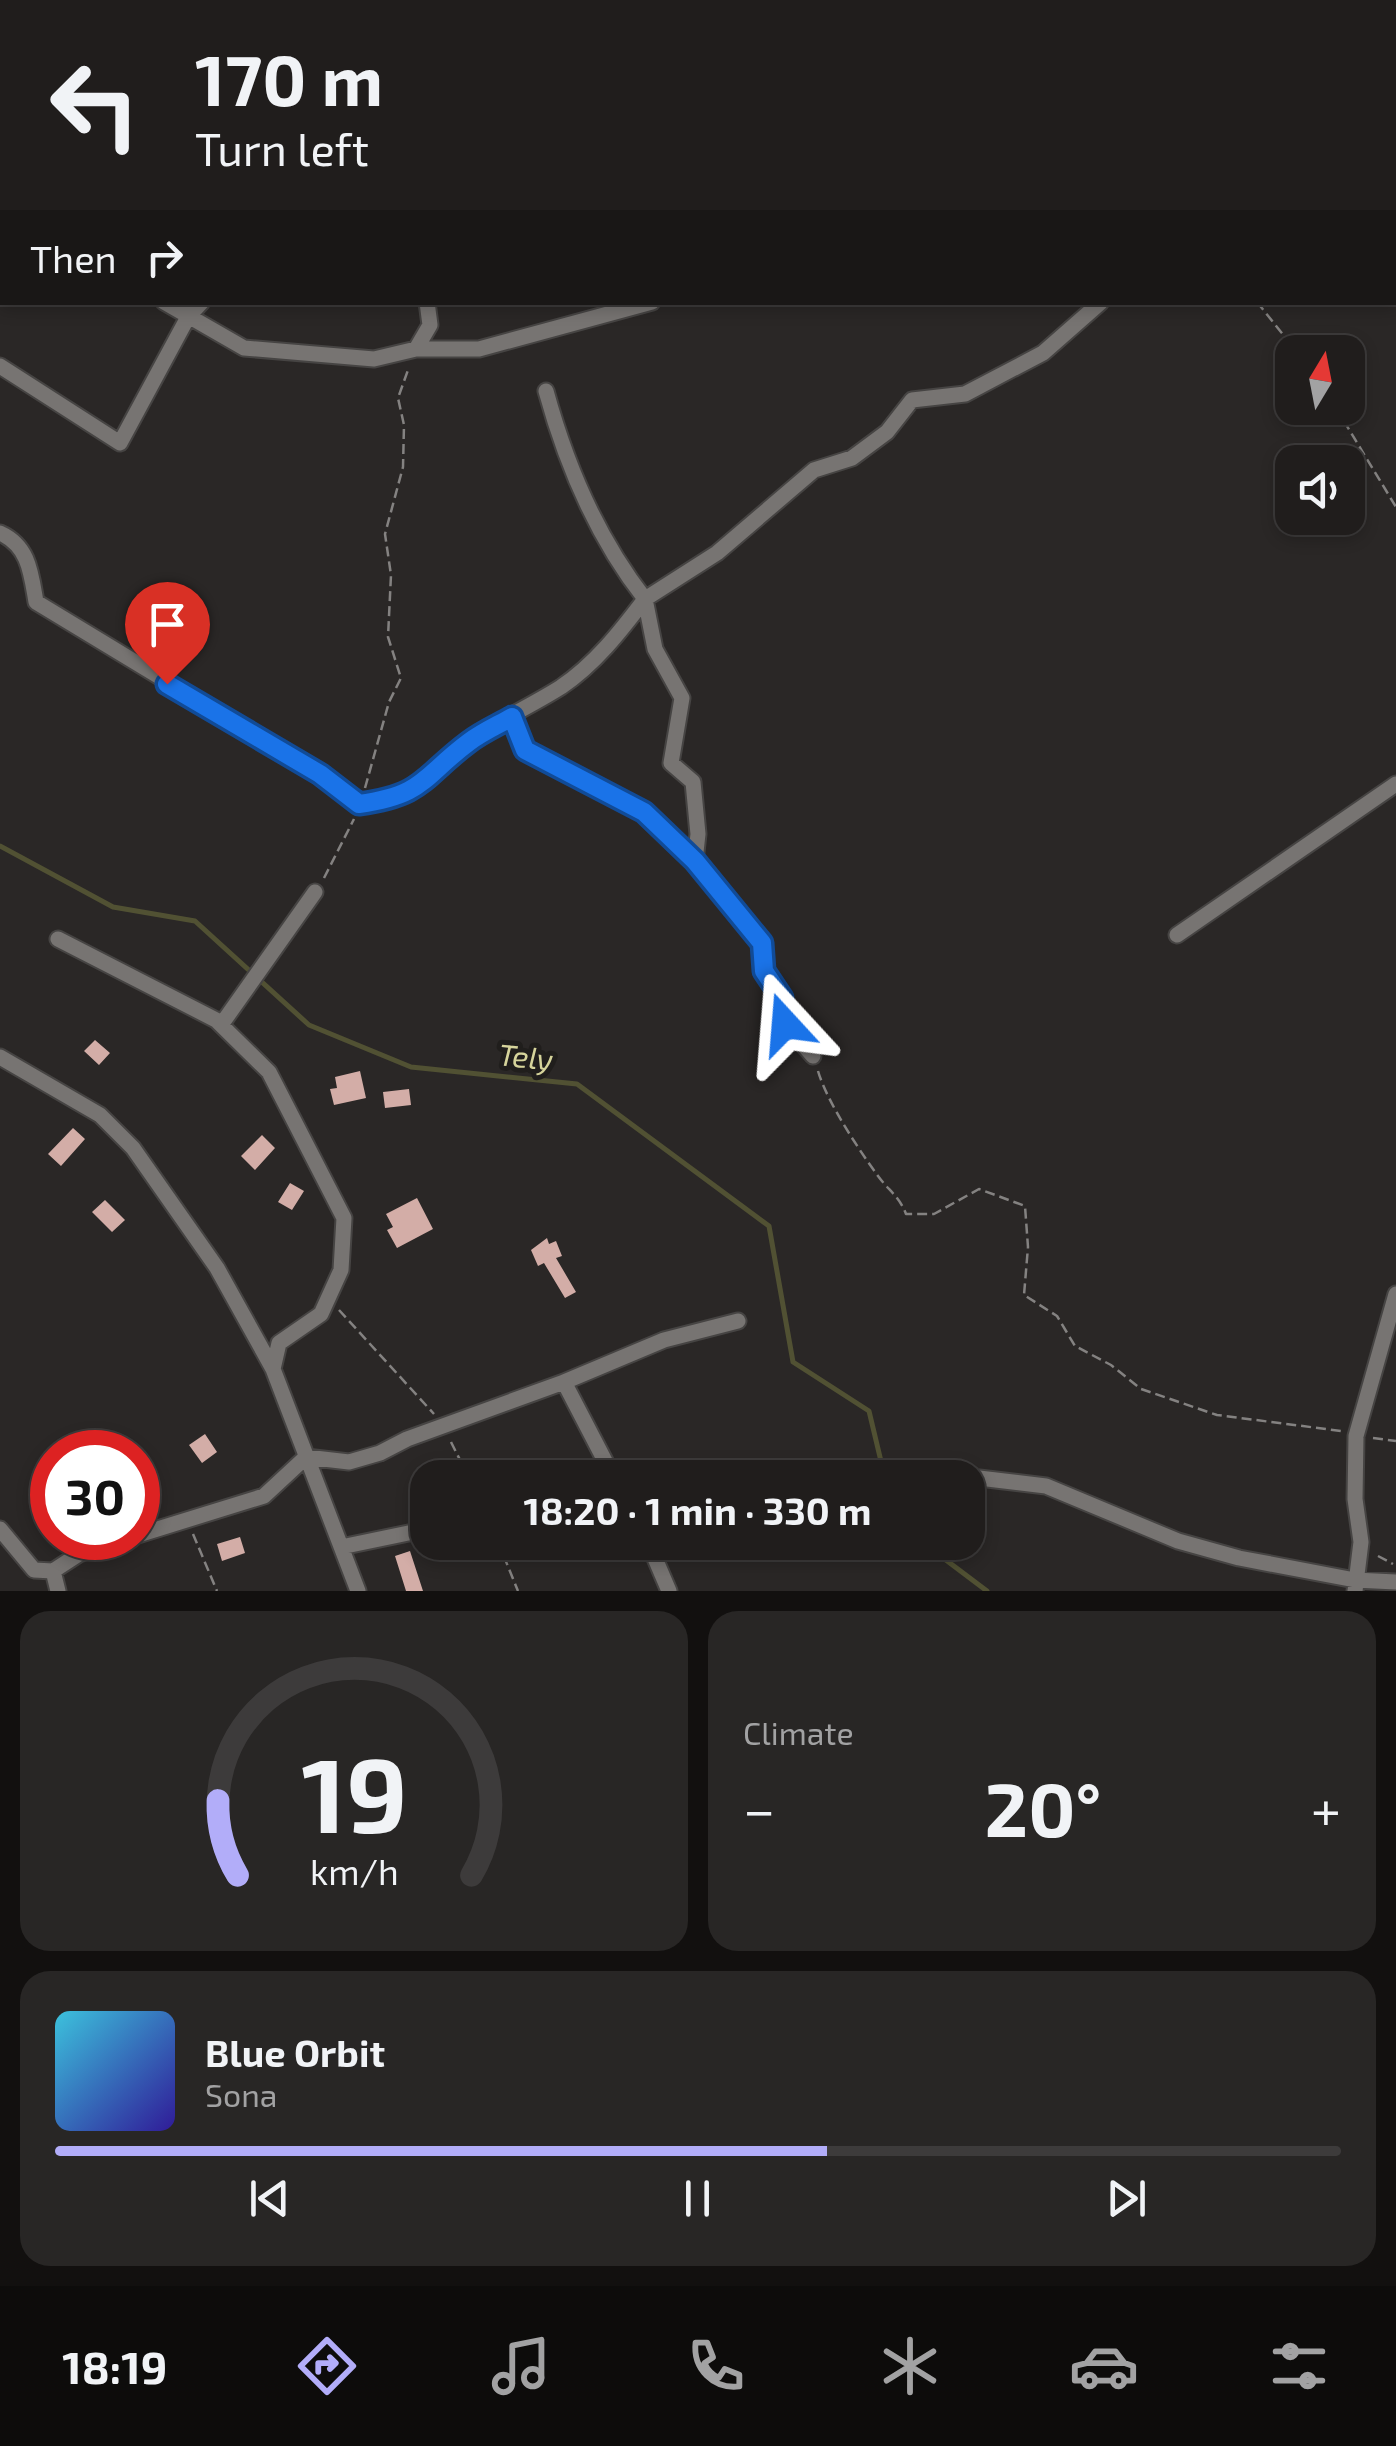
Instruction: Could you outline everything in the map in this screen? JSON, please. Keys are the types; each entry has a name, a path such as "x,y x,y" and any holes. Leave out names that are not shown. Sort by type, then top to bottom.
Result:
{"street":[{"path":"169,305 244,348 374,359 416,349 479,349 641,305"},
{"path":"0,366 120,443 188,317 199,305"},
{"path":"416,349 430,325 427,305"},
{"path":"0,533 16,540 30,566 36,602 320,774 359,804 395,800 434,777 468,742 565,684 610,645 645,599 716,553 814,470 852,458 887,432 912,400 965,394 1043,353 1098,305"},
{"path":"546,391 557,430 598,526 619,566 645,599 655,649 682,698 671,763 694,782 698,834 695,861"},
{"path":"512,717 525,750 644,812 695,861 762,943 764,971 782,998 785,1024 813,1056"},
{"path":"1177,935 1396,784"},
{"path":"221,1025 315,892"},
{"path":"58,939 221,1025 269,1072 344,1218 340,1270 321,1314 278,1342 272,1369"},
{"path":"0,1057 100,1115 134,1148 217,1268 272,1369 358,1591"},
{"path":"1355,1586 1361,1542 1355,1499 1356,1436 1396,1294"},
{"path":"160,1528 264,1496 306,1457 349,1462 564,1382 664,1340 738,1321"},
{"path":"564,1382 604,1460"},
{"path":"985,1479 1046,1486 1178,1542 1355,1586 1396,1582"},
{"path":"0,1529 34,1570 53,1571 69,1560"},
{"path":"341,1547 410,1532"},
{"path":"656,1560 669,1591"},
{"path":"53,1571 58,1591"}],"path":[{"path":"1259,305 1284,335"},
{"path":"315,892 348,836 389,702 401,678 388,637 391,575 385,534 403,467 404,425 398,398 416,349"},
{"path":"1346,425 1396,507"},
{"path":"813,1056 822,1086 850,1134 881,1180 898,1194 906,1214 934,1214 979,1189 1024,1206 1028,1247 1024,1294 1057,1316 1075,1346 1111,1365 1141,1389 1217,1415 1396,1441"},
{"path":"328,1298 381,1351 410,1390 429,1404 460,1460"},
{"path":"187,1519 217,1591"},
{"path":"1361,1542 1396,1565"},
{"path":"505,1560 518,1591"}],"building":[{"path":"95,1040 110,1053 99,1065 84,1051"},
{"path":"360,1071 366,1098 334,1105 330,1089 337,1088 335,1077"},
{"path":"409,1089 411,1105 385,1108 383,1092"},
{"path":"73,1128 85,1139 61,1166 48,1154"},
{"path":"262,1135 275,1148 255,1170 241,1156"},
{"path":"290,1183 304,1191 292,1210 278,1202"},
{"path":"417,1198 433,1229 397,1248 387,1230 393,1227 386,1214"},
{"path":"105,1200 125,1220 112,1232 92,1212"},
{"path":"547,1238 549,1244 556,1241 562,1256 556,1258 576,1292 565,1298 544,1263 538,1266 531,1250"},
{"path":"205,1434 217,1452 202,1463 189,1445"},
{"path":"240,1537 245,1553 222,1561 217,1544"},
{"path":"410,1551 423,1591 406,1591 395,1556"}],"waterway":[{"name":"Tely","path":"0,846 113,907 195,921 309,1025 411,1067 577,1084 769,1226 793,1362 869,1411 881,1460"},
{"name":"Tely","path":"946,1560 987,1591"}],"route":[{"path":"167,684 320,774 359,804 395,800 434,777 468,742 512,717 525,750 563,766 644,812 695,861 762,943 764,971 782,998 785,1024"}]}
